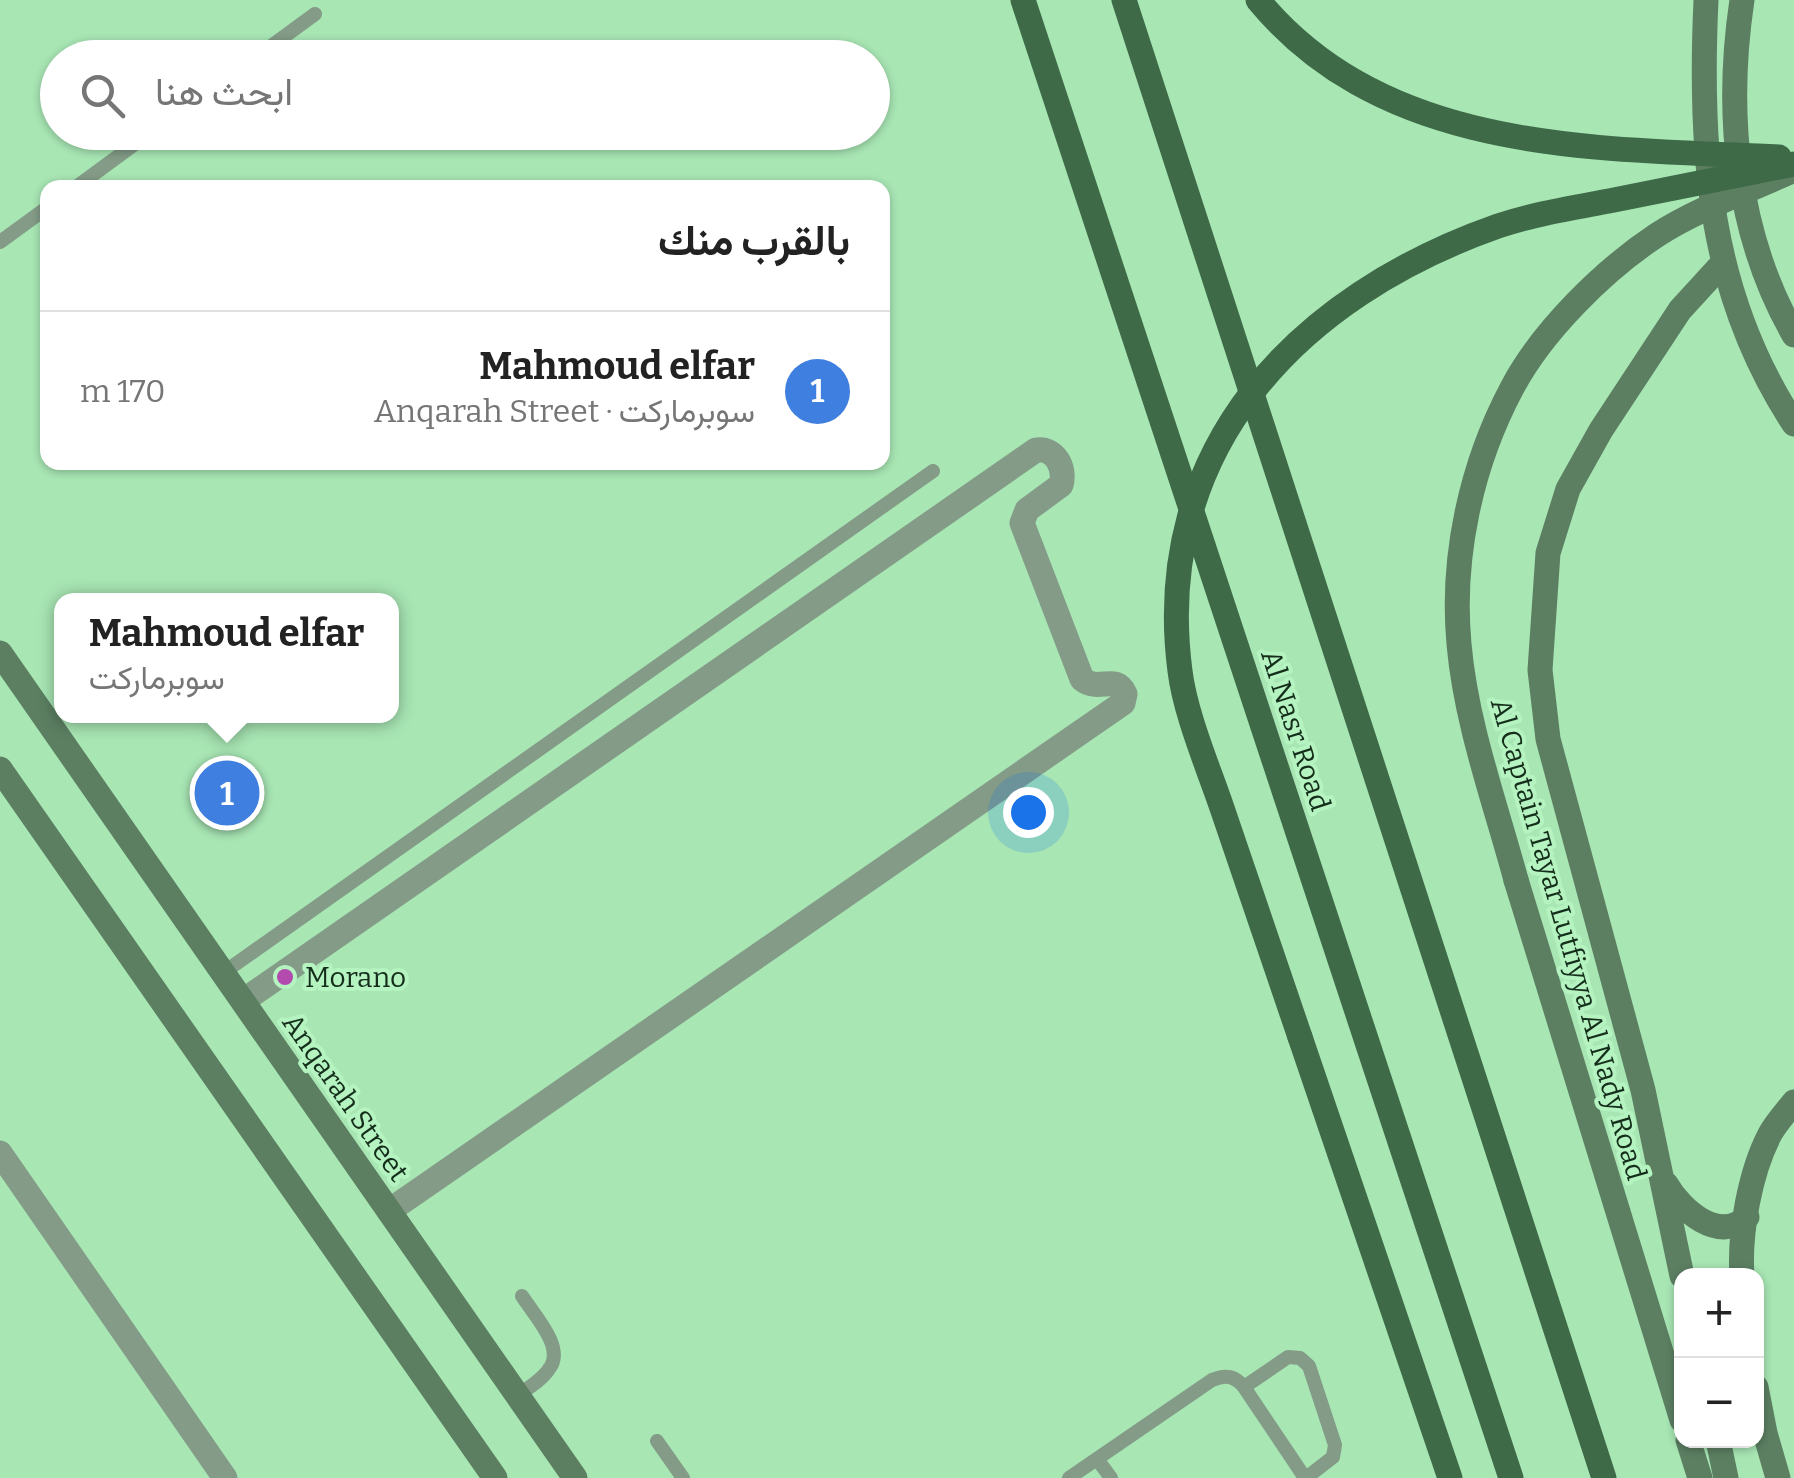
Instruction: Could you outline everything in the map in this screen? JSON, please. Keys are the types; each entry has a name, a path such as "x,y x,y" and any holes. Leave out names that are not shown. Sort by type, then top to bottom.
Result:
{"main road":[{"name":"Al Nasr Road","path":"1023,0 1512,1478"},
{"path":"1124,0 1604,1478"},
{"path":"1258,0 1273,18 1322,59 1374,92 1432,118 1552,144 1794,164"},
{"path":"1706,0 1706,140 1722,264 1748,335 1794,424"},
{"path":"1742,0 1736,79 1736,134 1742,188 1753,242 1794,335"},
{"path":"1450,1478 1199,742 1180,675 1176,589 1195,497 1223,432 1262,381 1315,328 1378,282 1450,245 1502,225 1794,164"},
{"name":"Al Captain Tayar Lutfiyya Al Nady Road","path":"1674,1394 1516,880 1473,726 1459,645 1459,568 1464,525 1490,438 1512,387 1535,352 1584,295 1657,236 1794,164"},
{"path":"1680,1268 1643,1090 1548,739 1540,670 1548,553 1568,489 1600,430 1680,310 1722,264"},
{"name":"Anqarah Street","path":"0,652 574,1478"},
{"path":"0,769 495,1478"},
{"path":"1741,1268 1752,1184 1770,1134 1794,1102"},
{"path":"1663,1180 1686,1210 1720,1228 1730,1228 1747,1217"},
{"path":"1764,1428 1778,1478"},
{"path":"1691,1448 1700,1478"},
{"path":"1720,1448 1726,1478"}],"street":[{"path":"243,1001 1036,450 1046,449 1053,454 1062,469 1060,485 1027,510 1022,523 1082,679 1095,686 1120,685 1126,694 1123,703 389,1212"},
{"path":"0,1154 225,1478"}],"lane":[{"path":"280,40 315,14"},
{"path":"86,180 127,150"},
{"path":"0,242 40,214"},
{"path":"224,973 933,470"},
{"path":"517,1396 548,1372 554,1358 551,1342 522,1296"},
{"path":"1069,1478 1221,1376 1230,1376 1244,1387 1305,1478 1332,1456 1335,1445 1309,1366 1300,1358 1288,1357 1244,1387"},
{"path":"657,1441 683,1478"},
{"path":"1097,1458 1111,1478"}],"place":[{"name":"Mahmoud elfar","path":"227,793"},
{"name":"Morano","path":"285,977"}]}
